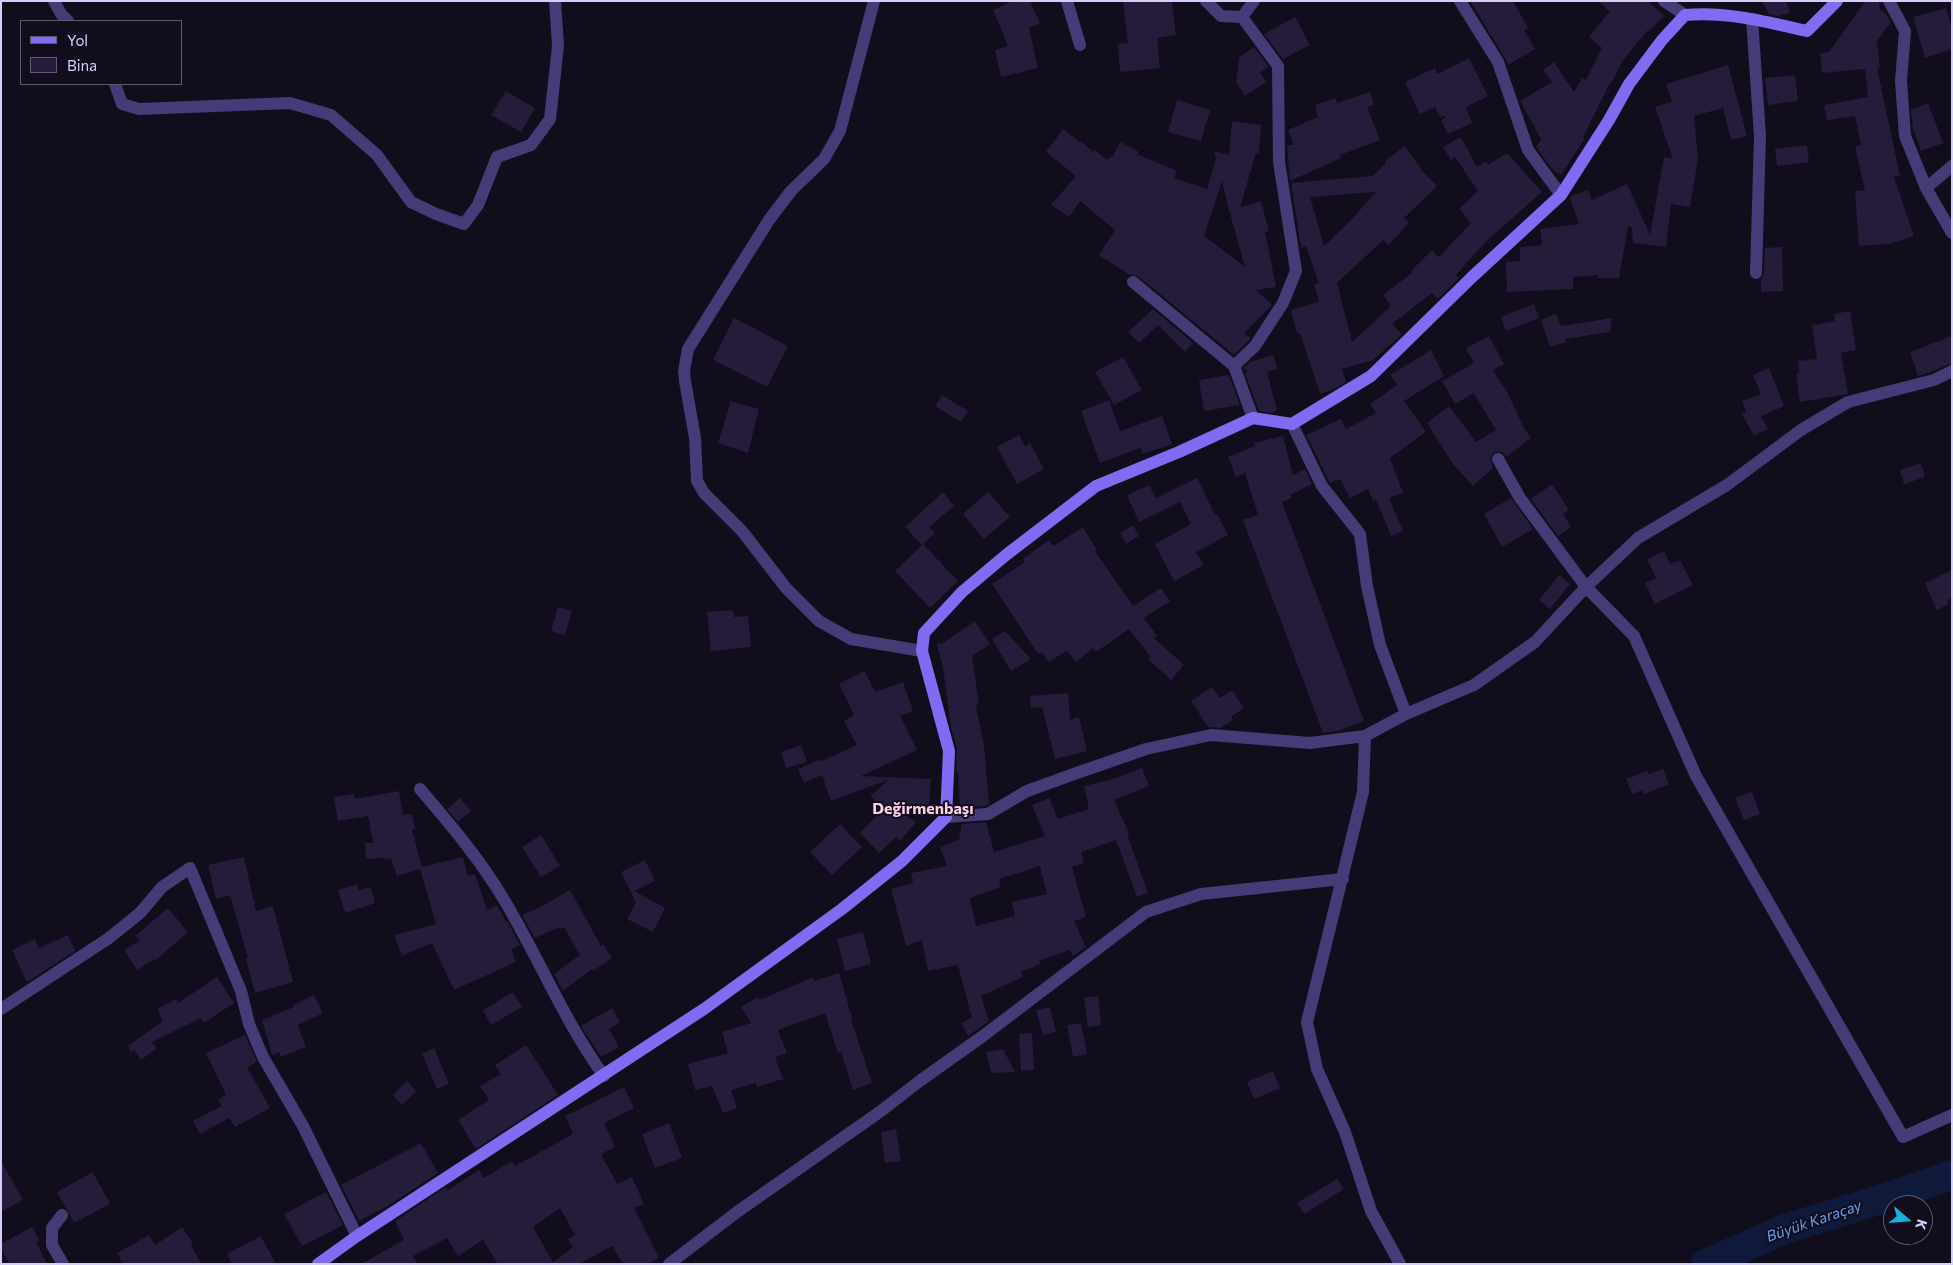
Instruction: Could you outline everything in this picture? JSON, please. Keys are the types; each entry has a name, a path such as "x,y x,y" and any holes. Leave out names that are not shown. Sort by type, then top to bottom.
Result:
{"street":[{"path":"54,1 61,14 67,20"},
{"path":"115,85 122,104 139,109 290,103 331,115 377,155 411,202 464,224 478,205 497,157 531,145 550,119 558,46 555,1"},
{"path":"874,1 840,132 824,159 791,191 769,220 688,349 684,370 696,438 697,480 704,493 742,531 786,588 819,621 830,629 851,639 922,651"},
{"path":"1067,1 1080,45"},
{"path":"1206,1 1221,16 1242,17"},
{"path":"1242,17 1254,1"},
{"path":"1460,1 1498,62 1528,150 1561,195"},
{"path":"1664,1 1685,15 1704,13 1752,18 1807,31 1837,1"},
{"path":"1889,1 1905,30 1901,81 1905,136 1926,188 1952,233"},
{"path":"946,817 949,751 922,651 924,633 962,592 1006,555 1096,486 1179,452 1253,418 1292,424 1371,376 1471,278 1561,195 1609,120 1629,84 1662,40 1685,15"},
{"path":"1234,366 1255,346 1283,303 1296,271 1279,162 1278,66 1242,17"},
{"path":"1752,18 1760,136 1756,273"},
{"path":"1926,188 1952,166"},
{"path":"1133,282 1234,366 1253,418"},
{"path":"318,1264 357,1236 704,1009 842,909 902,861 946,817 988,814 1027,791 1074,774 1146,749 1212,735 1310,743 1365,736 1406,714 1474,684 1535,642 1586,587 1638,538 1727,485 1801,430 1848,402 1934,380 1952,371"},
{"path":"1292,424 1322,486 1360,534 1367,586 1380,645 1406,714"},
{"path":"1498,459 1520,498 1586,587 1634,636 1696,776 1903,1137 1952,1115"},
{"path":"1365,736 1363,792 1307,1022 1317,1069 1345,1132 1371,1211 1400,1264"},
{"path":"420,789 468,847 502,897 586,1052 604,1076"},
{"path":"1,1009 109,938 140,913 162,887 190,868 241,991 249,1024 263,1057 303,1126 357,1236"},
{"path":"669,1264 737,1212 881,1111 983,1036 1146,912 1201,894 1343,879"},
{"path":"62,1215 52,1228 52,1245 63,1264"}],"building":[{"path":"1013,1 1030,1 1040,23 1029,28 1038,68 1001,77 995,50 1008,46 993,10"},
{"path":"1123,1 1172,1 1176,35 1157,38 1160,68 1120,72 1118,44 1128,43"},
{"path":"1470,1 1513,1 1528,28 1524,30 1535,49 1508,65"},
{"path":"1598,1 1648,1 1664,16 1648,30 1623,60 1583,137 1585,138 1561,175 1553,170 1536,147 1541,139 1520,101 1552,82 1543,70 1554,62 1574,92 1582,78 1586,80 1602,48 1589,37 1610,11"},
{"path":"1762,1 1786,1 1790,13 1778,16 1769,14"},
{"path":"1865,1 1879,1 1880,10 1887,15 1891,22 1877,41 1880,67 1877,68 1900,176 1894,177 1914,236 1889,244 1859,246 1855,191 1865,190 1855,147 1861,145 1855,116 1827,120 1824,105 1868,97 1865,69 1822,73 1820,53 1829,52"},
{"path":"1946,8 1952,29 1952,49 1925,58 1913,17"},
{"path":"1295,17 1310,45 1283,59 1264,34"},
{"path":"1254,47 1269,67 1260,72 1266,82 1245,96 1236,82 1239,57"},
{"path":"1469,58 1488,96 1466,107 1472,123 1448,134 1441,120 1446,117 1440,117 1435,107 1420,114 1405,82 1435,68 1437,74"},
{"path":"1728,65 1747,136 1731,140 1723,108 1694,116 1698,159 1690,207 1671,204 1666,247 1633,243 1632,227 1628,227 1619,278 1598,278 1598,275 1573,277 1573,289 1507,292 1506,262 1520,261 1520,247 1542,245 1540,229 1579,224 1571,196 1588,190 1592,200 1627,184 1650,235 1664,157 1673,159 1655,107 1672,102 1666,84"},
{"path":"1795,75 1798,101 1768,105 1765,78"},
{"path":"506,91 535,108 521,132 491,115"},
{"path":"1370,92 1374,105 1367,107 1380,140 1340,155 1341,158 1290,181 1287,145 1294,145 1288,130 1318,117 1315,105 1336,98 1337,103"},
{"path":"1177,100 1210,110 1201,141 1168,132"},
{"path":"1928,103 1943,143 1921,151 1913,128 1911,110"},
{"path":"1232,121 1261,125 1259,153 1256,153 1240,207 1261,201 1269,231 1265,232 1276,287 1256,290 1272,305 1244,333 1251,338 1234,355 1138,276 1130,275 1099,255 1115,230 1080,201 1069,217 1051,205 1076,176 1046,152 1063,129 1093,152 1095,150 1107,160 1110,157 1112,158 1120,142 1139,152 1137,154 1177,171 1174,178 1207,189 1216,159 1214,151 1229,155","holes":["1222,181 1245,267 1204,236"]},
{"path":"1461,137 1477,167 1486,161 1488,165 1507,153 1542,192 1491,237 1464,265 1466,264 1456,275 1459,278 1438,299 1432,293 1392,324 1402,334 1373,360 1342,369 1346,382 1320,394 1300,333 1297,333 1291,310 1319,302 1314,284 1319,283 1306,246 1301,248 1291,183 1373,176 1386,163 1385,161 1405,146 1423,172 1437,186 1404,218 1409,223 1389,245 1383,240 1337,283 1352,342 1391,306 1383,295 1413,272 1411,271 1432,250 1439,257 1471,223 1459,209 1478,191 1455,157 1451,160 1443,147","holes":["1376,192 1324,246 1310,197"]},
{"path":"1807,145 1809,162 1777,166 1775,149"},
{"path":"1782,247 1783,291 1761,292 1765,248"},
{"path":"1534,304 1539,318 1506,331 1501,317"},
{"path":"1153,309 1193,343 1185,352 1158,325 1139,343 1128,332"},
{"path":"1850,311 1856,350 1841,353 1848,394 1800,402 1796,373 1799,373 1798,361 1817,359 1812,325 1835,321 1834,314"},
{"path":"1556,314 1561,326 1612,318 1610,332 1565,339 1566,342 1550,347 1541,320"},
{"path":"734,318 788,346 767,387 713,360"},
{"path":"1489,336 1504,364 1493,370 1531,438 1506,457 1502,452 1494,452 1490,459 1493,468 1473,486 1453,464 1427,423 1449,406 1476,442 1496,430 1474,393 1455,404 1442,381 1474,363 1466,348"},
{"path":"1952,336 1952,363 1918,376 1910,352"},
{"path":"1431,350 1444,376 1404,401 1426,432 1390,458 1403,493 1389,498 1403,531 1391,536 1376,500 1373,501 1368,489 1350,498 1340,479 1330,483 1306,435 1341,419 1346,429 1376,413 1370,404 1397,385 1390,375"},
{"path":"1273,355 1278,369 1267,372 1277,410 1271,413 1259,411 1245,373 1248,372 1243,368 1250,362"},
{"path":"1123,357 1142,390 1114,405 1095,372"},
{"path":"1769,368 1784,406 1761,416 1768,429 1754,436 1742,414 1746,412 1742,401 1761,394 1753,375"},
{"path":"1229,375 1240,405 1204,411 1199,380"},
{"path":"942,395 968,411 961,422 935,406"},
{"path":"1109,400 1120,431 1162,416 1172,444 1143,454 1140,448 1100,463 1081,411"},
{"path":"731,401 759,409 748,453 718,443"},
{"path":"1019,435 1025,446 1030,443 1044,469 1017,484 997,447"},
{"path":"1283,436 1293,475 1305,469 1312,484 1290,495 1292,498 1282,502 1364,721 1337,731 1323,733 1243,520 1258,515 1245,473 1236,477 1228,457 1255,446 1254,443"},
{"path":"1921,463 1925,477 1904,484 1900,470"},
{"path":"1197,478 1215,515 1217,514 1228,535 1196,552 1204,565 1174,581 1155,544 1191,524 1180,502 1139,522 1127,495 1149,485 1156,498"},
{"path":"1552,484 1569,510 1563,514 1571,527 1558,536 1531,499"},
{"path":"943,492 954,506 929,527 935,533 923,544 958,581 930,608 895,571 922,545 905,527"},
{"path":"988,492 1010,517 984,539 963,514"},
{"path":"1511,498 1533,529 1502,547 1484,514"},
{"path":"1133,525 1139,536 1126,544 1120,533"},
{"path":"1083,527 1097,550 1095,551 1133,606 1161,588 1170,601 1144,618 1157,636 1154,638 1184,665 1171,680 1148,659 1150,656 1129,629 1096,652 1093,648 1076,662 1067,651 1048,662 1042,652 1038,654 992,584 1025,562 1023,559 1049,540 1053,546"},
{"path":"1664,551 1670,564 1680,560 1693,585 1655,604 1645,583 1656,578 1647,559"},
{"path":"1952,570 1952,598 1947,600 1949,604 1937,610 1925,583"},
{"path":"1559,575 1570,584 1550,609 1539,600"},
{"path":"558,607 572,611 565,635 551,631"},
{"path":"733,610 734,617 748,616 751,647 711,651 707,612"},
{"path":"975,621 990,644 972,656 979,704 976,705 984,746 989,804 986,806 960,808 958,773 956,773 957,749 951,728 943,667 937,644 943,643"},
{"path":"1005,631 1031,659 1011,671 992,639"},
{"path":"865,671 875,692 903,682 913,711 900,716 917,750 861,776 931,779 929,807 890,805 916,822 900,841 896,837 879,853 860,833 879,813 870,792 873,794 888,780 831,801 822,775 804,783 798,769 821,759 822,761 857,745 844,721 854,715 839,684"},
{"path":"1212,687 1220,698 1232,690 1244,708 1231,717 1233,720 1221,728 1208,727 1191,701"},
{"path":"1068,693 1070,720 1079,717 1087,751 1055,759 1042,707 1031,708 1030,696"},
{"path":"801,745 807,762 786,768 781,752"},
{"path":"1142,768 1149,786 1114,800 1129,833 1127,834 1148,893 1137,897 1116,840 1081,852 1084,863 1072,867 1086,917 1074,921 1086,947 1073,956 1070,950 1039,961 1040,964 1021,972 1023,977 981,996 989,1021 968,1036 961,1023 972,1018 958,965 928,971 922,940 906,946 891,889 913,883 911,873 947,866 940,847 960,839 959,831 961,830 961,824 986,822 994,852 1045,836 1032,805 1049,798 1058,819 1089,809 1084,786 1110,780","holes":["1040,866 1047,894 1012,902 1015,916 976,926 970,898 1001,887 999,879"]},
{"path":"1663,769 1669,784 1644,794 1642,790 1632,794 1626,779 1647,771 1649,774"},
{"path":"399,791 403,815 412,814 415,829 412,830 422,867 463,857 468,876 475,874 487,910 497,905 520,945 511,949 516,962 454,990 432,943 402,956 394,935 436,924 420,869 397,876 391,858 385,860 384,858 366,859 365,843 373,843 368,816 338,821 334,797 354,794 355,799"},
{"path":"1752,792 1760,814 1744,820 1735,798"},
{"path":"460,798 471,811 458,822 447,809"},
{"path":"840,824 862,847 832,875 810,852"},
{"path":"541,835 560,866 541,877 522,847"},
{"path":"244,857 256,911 273,906 293,982 255,993 246,959 248,958 230,895 216,899 208,865"},
{"path":"645,860 655,881 634,891 665,908 653,932 627,919 636,903 621,872"},
{"path":"357,884 359,890 371,887 375,903 345,913 338,890"},
{"path":"570,890 601,946 603,944 612,958 593,971 592,969 563,991 554,974 580,955 564,927 535,938 522,915"},
{"path":"168,908 188,932 156,960 137,970 124,950 140,941 135,936"},
{"path":"863,932 871,964 845,971 837,939"},
{"path":"68,935 75,951 27,982 12,950 35,939 39,948"},
{"path":"839,973 851,1019 872,1083 853,1090 841,1052 838,1053 825,1013 778,1030 787,1053 775,1057 783,1079 757,1087 756,1083 731,1090 737,1108 723,1113 712,1086 695,1090 688,1064 728,1053 722,1032 751,1023 741,1007 758,997 760,1000 813,977 814,981"},
{"path":"217,977 234,1003 204,1023 201,1018 152,1042 157,1048 141,1060 134,1050 131,1052 128,1046 163,1021 157,1009 177,999 178,1003"},
{"path":"513,992 522,1007 491,1025 483,1010"},
{"path":"314,995 323,1013 298,1025 306,1047 281,1057 279,1052 272,1055 262,1020 294,1007 293,1005"},
{"path":"1098,996 1101,1025 1088,1027 1084,998"},
{"path":"1050,1007 1056,1032 1043,1035 1036,1010"},
{"path":"612,1008 620,1022 609,1029 619,1047 601,1057 581,1026"},
{"path":"1081,1023 1087,1054 1073,1057 1067,1025"},
{"path":"1032,1033 1034,1070 1021,1071 1019,1034"},
{"path":"245,1035 257,1062 247,1067 270,1108 235,1127 229,1118 200,1134 193,1121 222,1106 218,1100 226,1095 206,1053"},
{"path":"526,1045 558,1095 476,1149 458,1120 489,1100 480,1086 501,1074 495,1065"},
{"path":"434,1048 449,1084 437,1089 422,1054"},
{"path":"1003,1049 1015,1072 991,1073 986,1052"},
{"path":"1273,1071 1280,1088 1254,1099 1247,1082"},
{"path":"407,1081 416,1091 402,1105 393,1095"},
{"path":"624,1087 634,1108 604,1123 615,1147 601,1154 617,1184 632,1177 644,1204 634,1208 659,1258 647,1264 623,1264 612,1246 579,1264 498,1264 483,1240 458,1256 447,1238 413,1256 418,1264 361,1264 404,1240 395,1221 446,1187 448,1190 479,1170 484,1178 512,1161 515,1166 573,1134 565,1116","holes":["560,1208 575,1235 568,1239 573,1247 553,1262 533,1227"]},
{"path":"669,1123 682,1158 655,1168 642,1134"},
{"path":"896,1129 901,1161 885,1163 881,1132"},
{"path":"421,1143 438,1173 386,1207 359,1221 341,1185"},
{"path":"1,1161 23,1200 1,1212"},
{"path":"93,1172 110,1204 74,1223 57,1192"},
{"path":"1337,1179 1344,1189 1304,1214 1297,1203"},
{"path":"326,1192 343,1225 302,1246 284,1214"},
{"path":"32,1227 39,1240 36,1242 47,1264 10,1264 1,1249 1,1244"},
{"path":"182,1227 193,1243 191,1245 201,1264 123,1264 117,1253 149,1235 155,1245"},
{"path":"261,1236 276,1264 232,1264 227,1254"}],"waterway":[{"name":"Büyük Karaçay","path":"1706,1264 1785,1229 1952,1175"}],"district":[{"name":"Değirmenbaşı","path":"923,809"}]}
